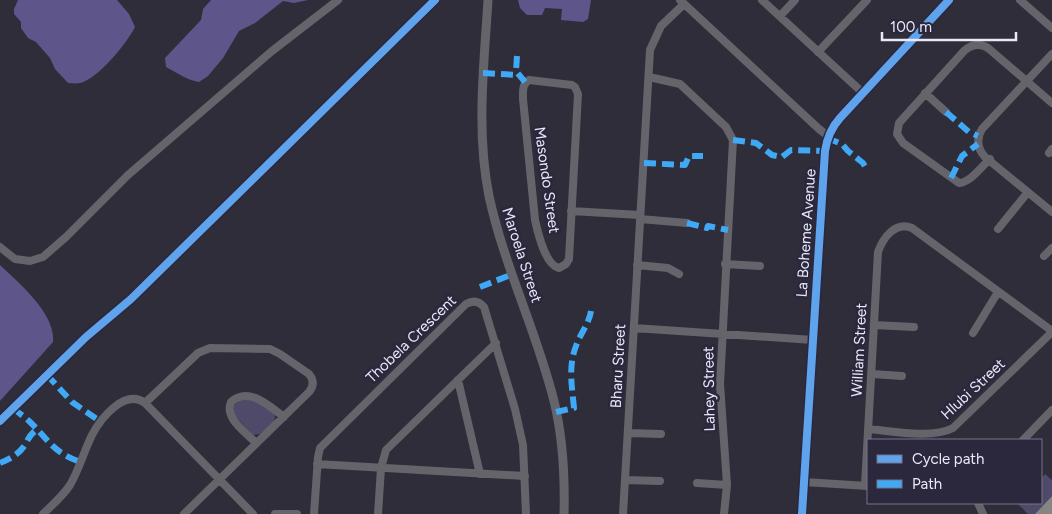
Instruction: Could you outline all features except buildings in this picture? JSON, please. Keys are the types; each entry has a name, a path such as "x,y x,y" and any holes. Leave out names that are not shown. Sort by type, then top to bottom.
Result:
{"street":[{"path":"0,247 15,260 30,261 43,257 66,237 128,175 272,51 338,0"},
{"path":"0,421 86,336 131,299 435,0"},
{"name":"Maroela Street","path":"488,0 481,106 484,164 495,219 553,400 562,452 564,514"},
{"path":"762,0 863,93"},
{"path":"780,16 795,0"},
{"path":"818,52 867,0"},
{"name":"La Boheme Avenue","path":"802,514 824,151 828,136 835,123 950,0"},
{"path":"1020,0 1052,28"},
{"path":"682,2 828,136"},
{"name":"Bharu Street","path":"623,514 650,50 661,26 682,2"},
{"path":"990,159 970,179 959,183 902,143 898,134 899,123 964,51 974,45 982,45 988,48 1052,103"},
{"path":"1052,54 980,133 978,140 979,149 982,153 1052,212"},
{"name":"Lahey Street","path":"649,77 680,84 730,133 733,140 720,384 727,485 724,514"},
{"name":"Masondo Street","path":"530,80 572,85 578,91 572,211 569,259 564,266 557,268 548,259 536,226 523,99 523,86 525,82 530,80"},
{"path":"925,93 946,112"},
{"path":"998,229 1028,192"},
{"name":"Masondo Street","path":"572,211 640,217"},
{"path":"640,217 687,223"},
{"name":"William Street","path":"868,439 878,252 883,241 890,233 902,226 912,228 998,292"},
{"path":"1044,256 1052,248"},
{"path":"725,264 760,266"},
{"path":"637,266 668,268 680,274"},
{"path":"973,333 998,292 1052,332"},
{"name":"Thobela Crescent","path":"314,514 318,454 322,446 469,302 477,301 484,307 515,409 523,445 526,514"},
{"path":"874,325 914,327"},
{"path":"634,328 813,340"},
{"name":"Hlubi Street","path":"868,429 925,433 947,431 958,424 1052,332"},
{"path":"378,514 381,468 384,454 388,448 496,343"},
{"path":"145,403 203,350 214,347 265,348 275,351 309,374 313,381 311,390 184,514"},
{"path":"872,374 902,376"},
{"path":"458,380 480,474"},
{"path":"256,443 232,418 229,410 232,402 242,396 256,397 284,417"},
{"path":"43,514 69,488 92,434 106,416 125,399 136,398 145,403 254,514"},
{"path":"1024,439 1052,410"},
{"path":"628,433 662,434"},
{"path":"317,464 525,476"},
{"path":"625,480 660,482"},
{"path":"804,482 867,485"},
{"path":"697,483 727,485"},
{"path":"274,514 297,514"}],"shaded area":[{"path":"18,0 117,0 129,14 135,27 119,51 95,75 80,83 68,83 55,69 50,58 36,42 28,38 21,28 21,22 14,14"},
{"path":"211,0 308,0 294,3 283,1 255,23 239,31 223,58 208,76 199,82 186,78 166,67 165,58 201,20 203,9"},
{"path":"518,0 591,0 588,19 583,22 561,20 562,9 545,8 542,15 527,15 520,8"},
{"path":"0,265 26,290 43,310 49,321 53,342 0,401"},
{"path":"242,399 256,402 269,408 275,415 274,422 260,434 253,435 234,415 234,405"},
{"path":"1045,474 1052,480 1052,496 1035,514 1028,514 1018,504 1042,504 1042,478"}],"marked path":[{"path":"517,56 516,71 525,82"},
{"path":"483,73 519,75"},
{"path":"946,112 969,132 978,136"},
{"path":"827,138 842,144 866,168"},
{"path":"733,140 756,143 772,155 782,157 791,150 825,151"},
{"path":"951,178 962,156 978,144"},
{"path":"644,163 685,165 689,156 703,156"},
{"path":"687,223 707,228 708,226 728,230"},
{"path":"480,287 513,274"},
{"path":"556,412 574,408 571,377 572,361 576,346 591,311"},
{"path":"47,375 72,402 101,422"},
{"path":"13,408 29,421 57,450 81,462"},
{"path":"0,463 18,453 36,430"}],"cycle path":[{"path":"0,421 86,337 131,299 435,0"},
{"path":"802,514 827,142 832,129 840,118 949,0"}]}
